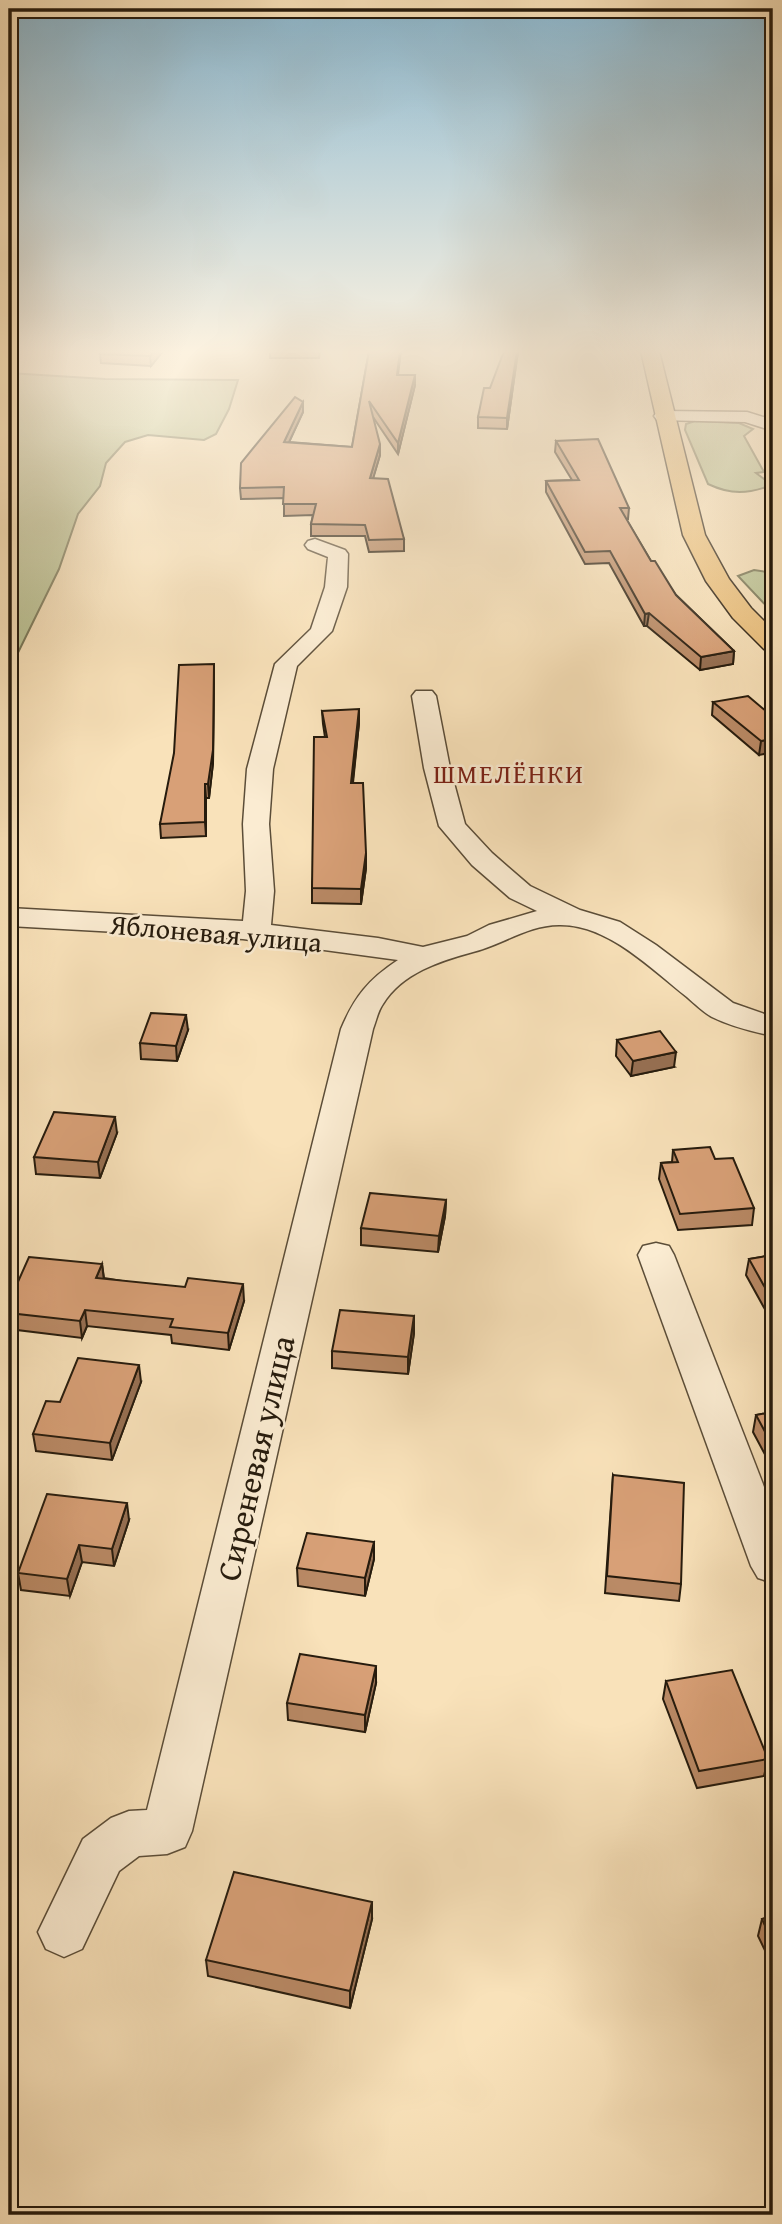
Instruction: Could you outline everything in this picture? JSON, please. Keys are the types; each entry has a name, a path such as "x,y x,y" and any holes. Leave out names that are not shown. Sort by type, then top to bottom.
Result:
{"main road":[{"path":"673,455 694,535 709,568 742,612 773,644"}],"street":[{"path":"256,932 260,891 256,824 260,769 286,664 321,631 336,587 338,554 315,545"},
{"path":"424,696 437,768 452,826 482,859 520,892 572,918"},
{"path":"423,956 477,942 499,930 535,920 558,916 586,919 610,928 646,951 722,1010 773,1027"},
{"name":"Яблоневая улица","path":"9,917 256,932 378,947 423,956"},
{"name":"Сиреневая улица","path":"64,1932 101,1855 129,1834 167,1831 357,1029 369,1000 392,977 423,956"},
{"path":"656,1255 773,1566"}],"green space":[{"path":"9,455 113,455 106,463 100,486 78,514 59,569 9,671"},
{"path":"696,455 754,455 764,472 756,473 772,485 740,492 708,484"},
{"path":"754,570 773,573 773,613 738,576"}],"building":[{"path":"248,455 377,455 370,478 388,479 404,539 369,540 365,525 311,524 316,504 283,504 284,487 240,488 241,463"},
{"path":"564,455 605,455 629,508 620,508 651,561 655,561 676,595 734,651 701,657 649,613 645,614 610,551 585,552 546,481 579,480"},
{"path":"214,664 213,750 208,784 205,784 205,822 160,824 174,753 179,665"},
{"path":"748,696 773,717 773,739 761,741 713,702"},
{"path":"359,709 351,783 363,783 366,853 361,889 312,888 314,737 327,737 322,711"},
{"path":"151,1013 186,1015 176,1046 140,1043"},
{"path":"660,1031 676,1052 633,1061 617,1040"},
{"path":"54,1112 115,1117 98,1162 34,1157"},
{"path":"710,1147 715,1159 733,1158 754,1208 680,1214 661,1163 678,1162 673,1150"},
{"path":"370,1193 446,1200 439,1236 361,1228"},
{"path":"773,1255 773,1302 749,1259"},
{"path":"29,1257 102,1264 96,1278 185,1287 188,1278 243,1284 228,1333 170,1327 173,1319 85,1310 80,1321 9,1313 9,1302"},
{"path":"340,1310 414,1316 408,1357 332,1351"},
{"path":"78,1358 139,1365 110,1443 33,1434 46,1401 60,1402"},
{"path":"773,1412 773,1443 771,1443 756,1415"},
{"path":"613,1475 684,1483 681,1584 607,1576"},
{"path":"47,1494 127,1503 112,1549 79,1545 67,1579 18,1573"},
{"path":"307,1533 374,1542 365,1578 297,1568"},
{"path":"300,1654 376,1666 365,1715 287,1703"},
{"path":"732,1670 768,1759 699,1771 666,1681"},
{"path":"234,1872 372,1902 350,1991 206,1960"},
{"path":"773,1916 773,1943 762,1919"}],"district":[{"name":"ШМЕЛЁНКИ","path":"509,774"}]}
